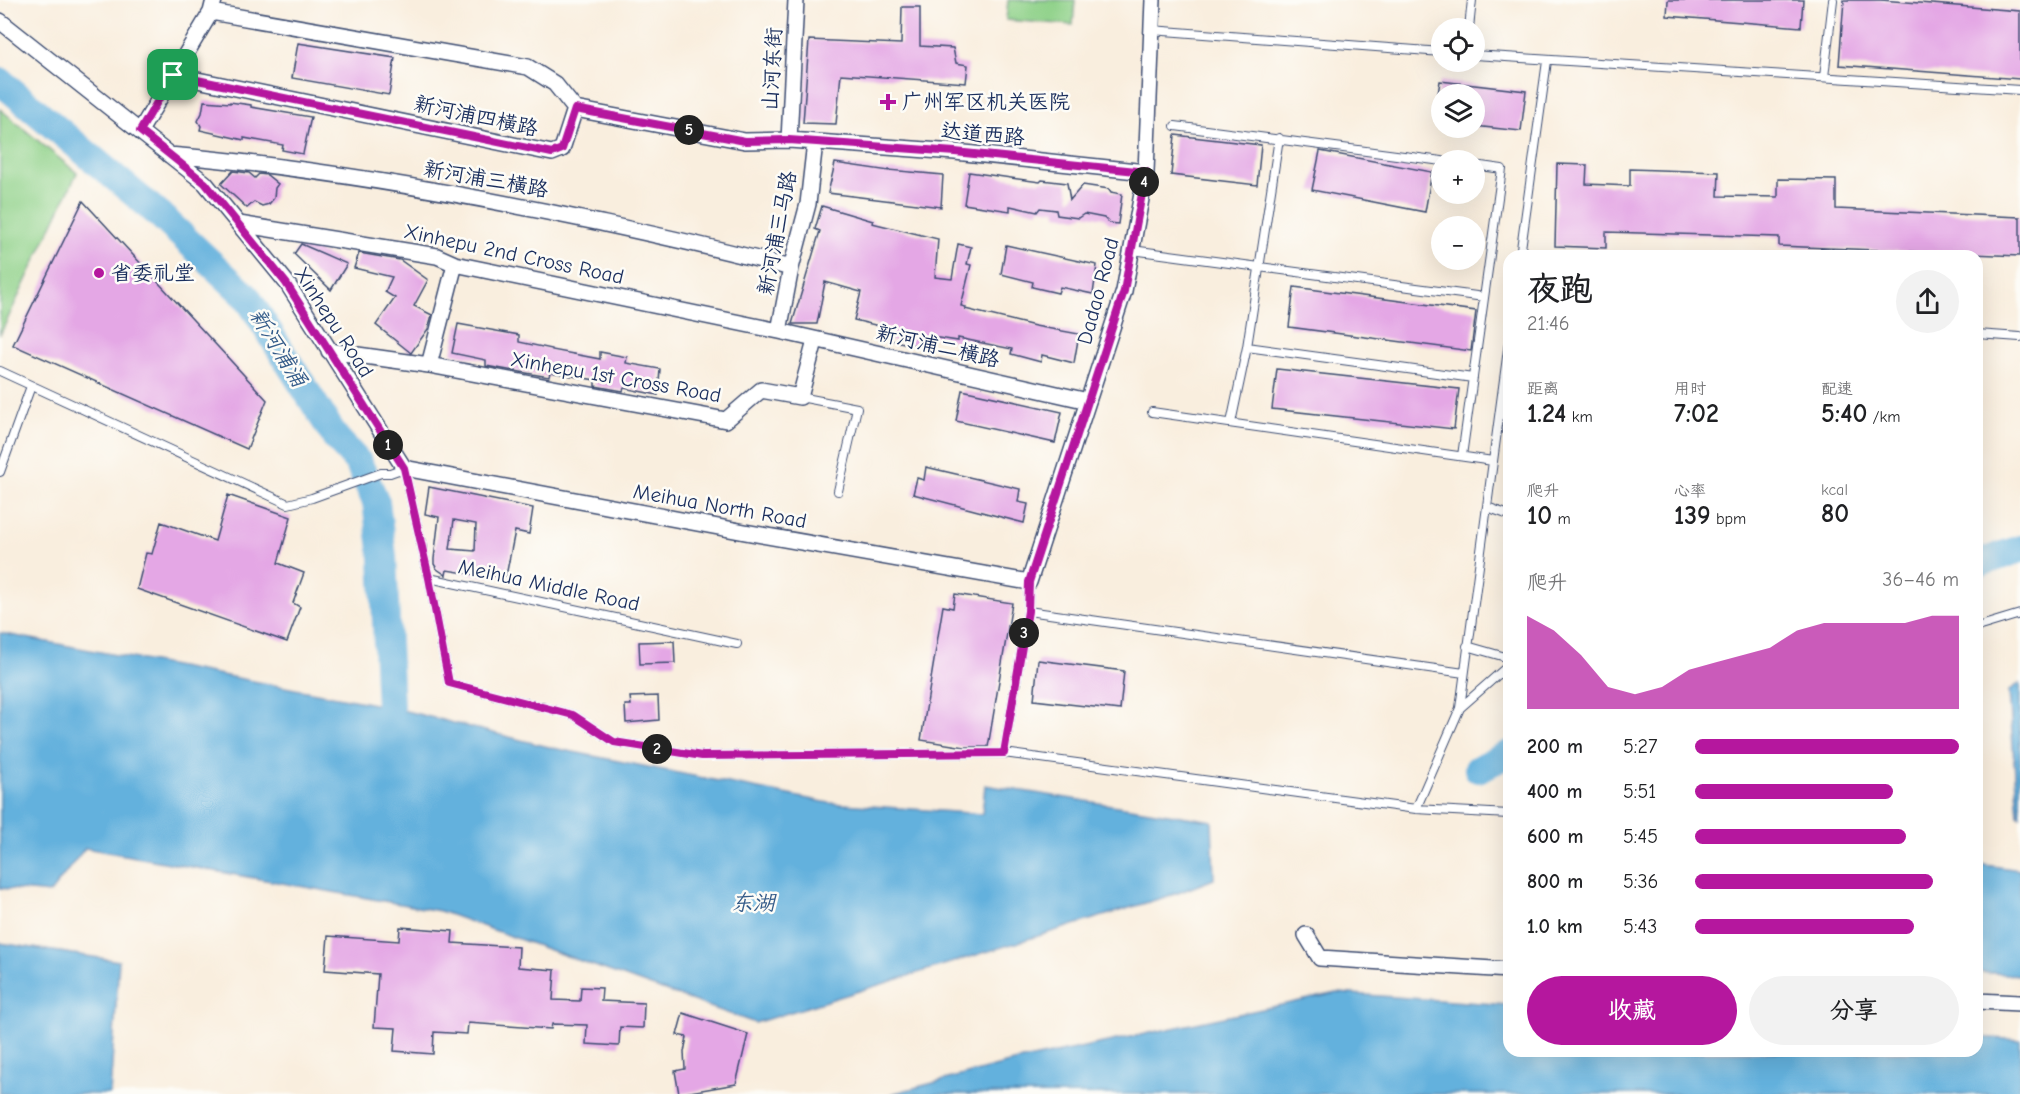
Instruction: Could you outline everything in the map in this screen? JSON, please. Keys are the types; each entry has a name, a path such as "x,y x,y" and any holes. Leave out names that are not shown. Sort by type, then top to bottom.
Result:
{"street":[{"name":"山河东街","path":"789,140 796,0"},
{"name":"Dadao Road","path":"1029,582 1124,291 1146,172 1153,0"},
{"path":"140,131 212,6 528,66 555,84 575,109 745,141 815,142"},
{"name":"Xinhepu Road","path":"0,21 205,183 286,283 404,468"},
{"name":"新河浦四横路","path":"173,75 552,153 562,149 575,109"},
{"name":"达道西路","path":"815,142 955,152 1146,172"},
{"name":"新河浦三马路","path":"779,331 791,268 808,204 815,142"},
{"name":"新河浦三横路","path":"169,154 248,161 495,200 734,252 791,268"},
{"name":"Xinhepu 2nd Cross Road","path":"239,224 437,256 455,264 779,331"},
{"path":"329,351 429,365 455,264"},
{"name":"新河浦二横路","path":"779,331 1088,401"},
{"path":"800,397 815,341"},
{"name":"Xinhepu 1st Cross Road","path":"429,365 726,420 762,390 800,397"},
{"name":"Meihua North Road","path":"404,468 1029,582"},
{"path":"1306,935 1320,958 1503,970"},
{"path":"1983,1001 2020,1004"}],"lane":[{"path":"1470,18 1472,0"},
{"path":"1824,77 1833,0"},
{"path":"1151,30 1431,51"},
{"path":"1485,56 2020,90"},
{"path":"1522,250 1547,61"},
{"path":"1175,126 1431,159"},
{"path":"1231,423 1247,347 1279,138"},
{"path":"1462,456 1503,169 1485,167"},
{"path":"1131,249 1485,297"},
{"path":"1983,334 2020,337"},
{"path":"1247,347 1473,378"},
{"path":"0,371 288,504 312,498 381,473 404,468"},
{"path":"0,472 31,386"},
{"path":"1416,809 1460,708 1503,387"},
{"path":"800,397 857,408 838,491"},
{"path":"1152,412 1493,461"},
{"name":"Meihua Middle Road","path":"404,468 429,578 737,644"},
{"path":"1487,507 1503,513"},
{"path":"429,578 449,683 573,715 614,742 702,756 1004,753 1416,809 1503,814"},
{"path":"1004,753 1028,611 1029,582"},
{"path":"1028,611 1464,674"},
{"path":"1983,625 2020,614"},
{"path":"1467,646 1503,656"},
{"path":"1460,708 1503,670"}],"green space":[{"path":"1008,0 1075,0 1073,25 1006,20"},
{"path":"0,109 77,173 0,335"}],"water":[{"name":"东湖","path":"0,633 390,707 553,748 829,803 982,814 985,785 1212,821 1214,879 1178,893 755,1023 440,911 85,848 50,893 0,888"},
{"path":"2020,683 2020,816 2018,815 2009,691"},
{"path":"1983,865 2020,870 2020,975 1983,972"},
{"path":"0,943 119,961 110,1094 0,1094"},
{"path":"1337,993 1503,1005 1503,1057 1983,1057 1983,1037 2020,1040 2020,1094 891,1094 1009,1063"}],"building":[{"path":"1668,0 1803,0 1801,27 1667,16"},
{"path":"1844,0 1881,0 2020,11 2020,79 1839,65"},
{"path":"902,7 920,7 920,46 953,48 956,63 968,65 966,83 841,74 836,124 803,123 809,40 901,44"},
{"path":"298,43 395,58 389,95 292,78"},
{"path":"1440,81 1466,84 1440,84"},
{"path":"1485,86 1526,91 1521,131 1485,127"},
{"path":"204,101 251,105 251,107 311,117 303,154 282,150 283,145 244,138 244,140 200,130 201,126 198,121"},
{"path":"1175,135 1261,145 1257,185 1171,175"},
{"path":"1320,151 1431,172 1425,212 1312,190"},
{"path":"835,163 889,171 943,175 941,207 828,193"},
{"path":"1557,164 1587,165 1586,184 1630,186 1630,169 1719,172 1718,196 1778,197 1778,179 1836,180 1836,209 2020,217 2020,256 1983,254 1983,250 1875,250 1779,246 1779,237 1606,232 1606,248 1555,246"},
{"path":"233,171 249,173 255,178 259,174 267,175 278,184 274,198 269,204 262,206 254,202 247,208 221,184"},
{"path":"969,172 1040,182 1042,180 1067,183 1070,200 1083,185 1109,189 1111,192 1122,194 1118,224 1109,223 1104,218 1084,214 1078,218 1057,215 1056,210 1040,208 1037,212 1010,206 1010,211 964,204"},
{"name":"省委礼堂","path":"83,201 267,400 247,449 13,345"},
{"path":"822,206 873,221 872,223 938,239 935,277 952,279 958,244 971,247 967,264 971,265 961,306 966,307 965,309 1035,326 1079,334 1074,363 1042,355 1041,362 1011,354 1012,349 958,338 958,341 926,336 924,347 889,340 892,329 854,320 861,292 825,282 817,324 792,324 820,231 815,229"},
{"path":"301,244 347,264 331,290 294,254"},
{"path":"1006,245 1097,265 1093,294 1060,287 1058,293 1032,287 1033,282 1001,274"},
{"path":"359,253 400,260 428,280 414,306 432,315 428,329 411,353 376,325 395,298 385,292 392,277 354,268"},
{"path":"1294,287 1476,311 1471,351 1289,327"},
{"path":"458,324 519,335 519,342 552,350 600,359 600,352 627,357 626,363 660,369 658,395 624,388 623,391 595,386 595,380 550,372 549,377 486,366 486,360 452,353"},
{"path":"1277,369 1459,389 1454,429 1272,409"},
{"path":"962,390 1062,412 1055,443 956,421"},
{"path":"926,467 1020,489 1018,502 1028,504 1024,523 913,494 917,478 924,480"},
{"path":"429,487 533,508 529,534 515,531 506,576 484,576 447,570 446,575 437,569 434,559 439,517 425,514","holes":["454,520 476,524 475,551 450,549"]},
{"path":"228,495 291,517 278,563 304,573 293,603 300,607 287,642 137,589 146,553 152,554 161,522 215,541"},
{"path":"955,594 1012,603 988,747 965,747 921,740 943,606 953,608"},
{"path":"674,641 675,663 640,664 639,642"},
{"path":"1038,660 1124,671 1120,710 1034,700"},
{"path":"658,696 659,720 626,723 625,705 631,705 630,697"},
{"path":"400,927 453,931 452,943 519,947 518,967 555,970 553,1000 580,1001 581,987 602,988 601,1001 644,1003 643,1028 620,1027 619,1046 586,1044 587,1025 552,1024 551,1029 468,1023 467,1034 434,1032 433,1054 394,1051 396,1028 374,1027 378,974 325,970 328,936 399,941"},
{"path":"683,1013 748,1034 736,1084 679,1094 675,1071 685,1069 684,1052 687,1037 677,1035"}],"waterway":[{"name":"新河浦涌","path":"0,81 162,217 247,297 336,438 358,462 376,502 383,557 390,707"},
{"path":"1983,562 2020,549"},
{"path":"1478,769 1503,757"}],"place":[{"name":"广州军区机关医院","path":"888,102"},
{"name":"省委礼堂","path":"99,273"}],"route":[{"path":"173,75 552,153 562,149 575,109 745,141 789,140 955,152 1146,172 1124,291 1029,582 1028,611 1004,753 702,756 614,742 573,715 449,683 429,578 404,468 286,283 205,183 140,131 173,75"}]}
